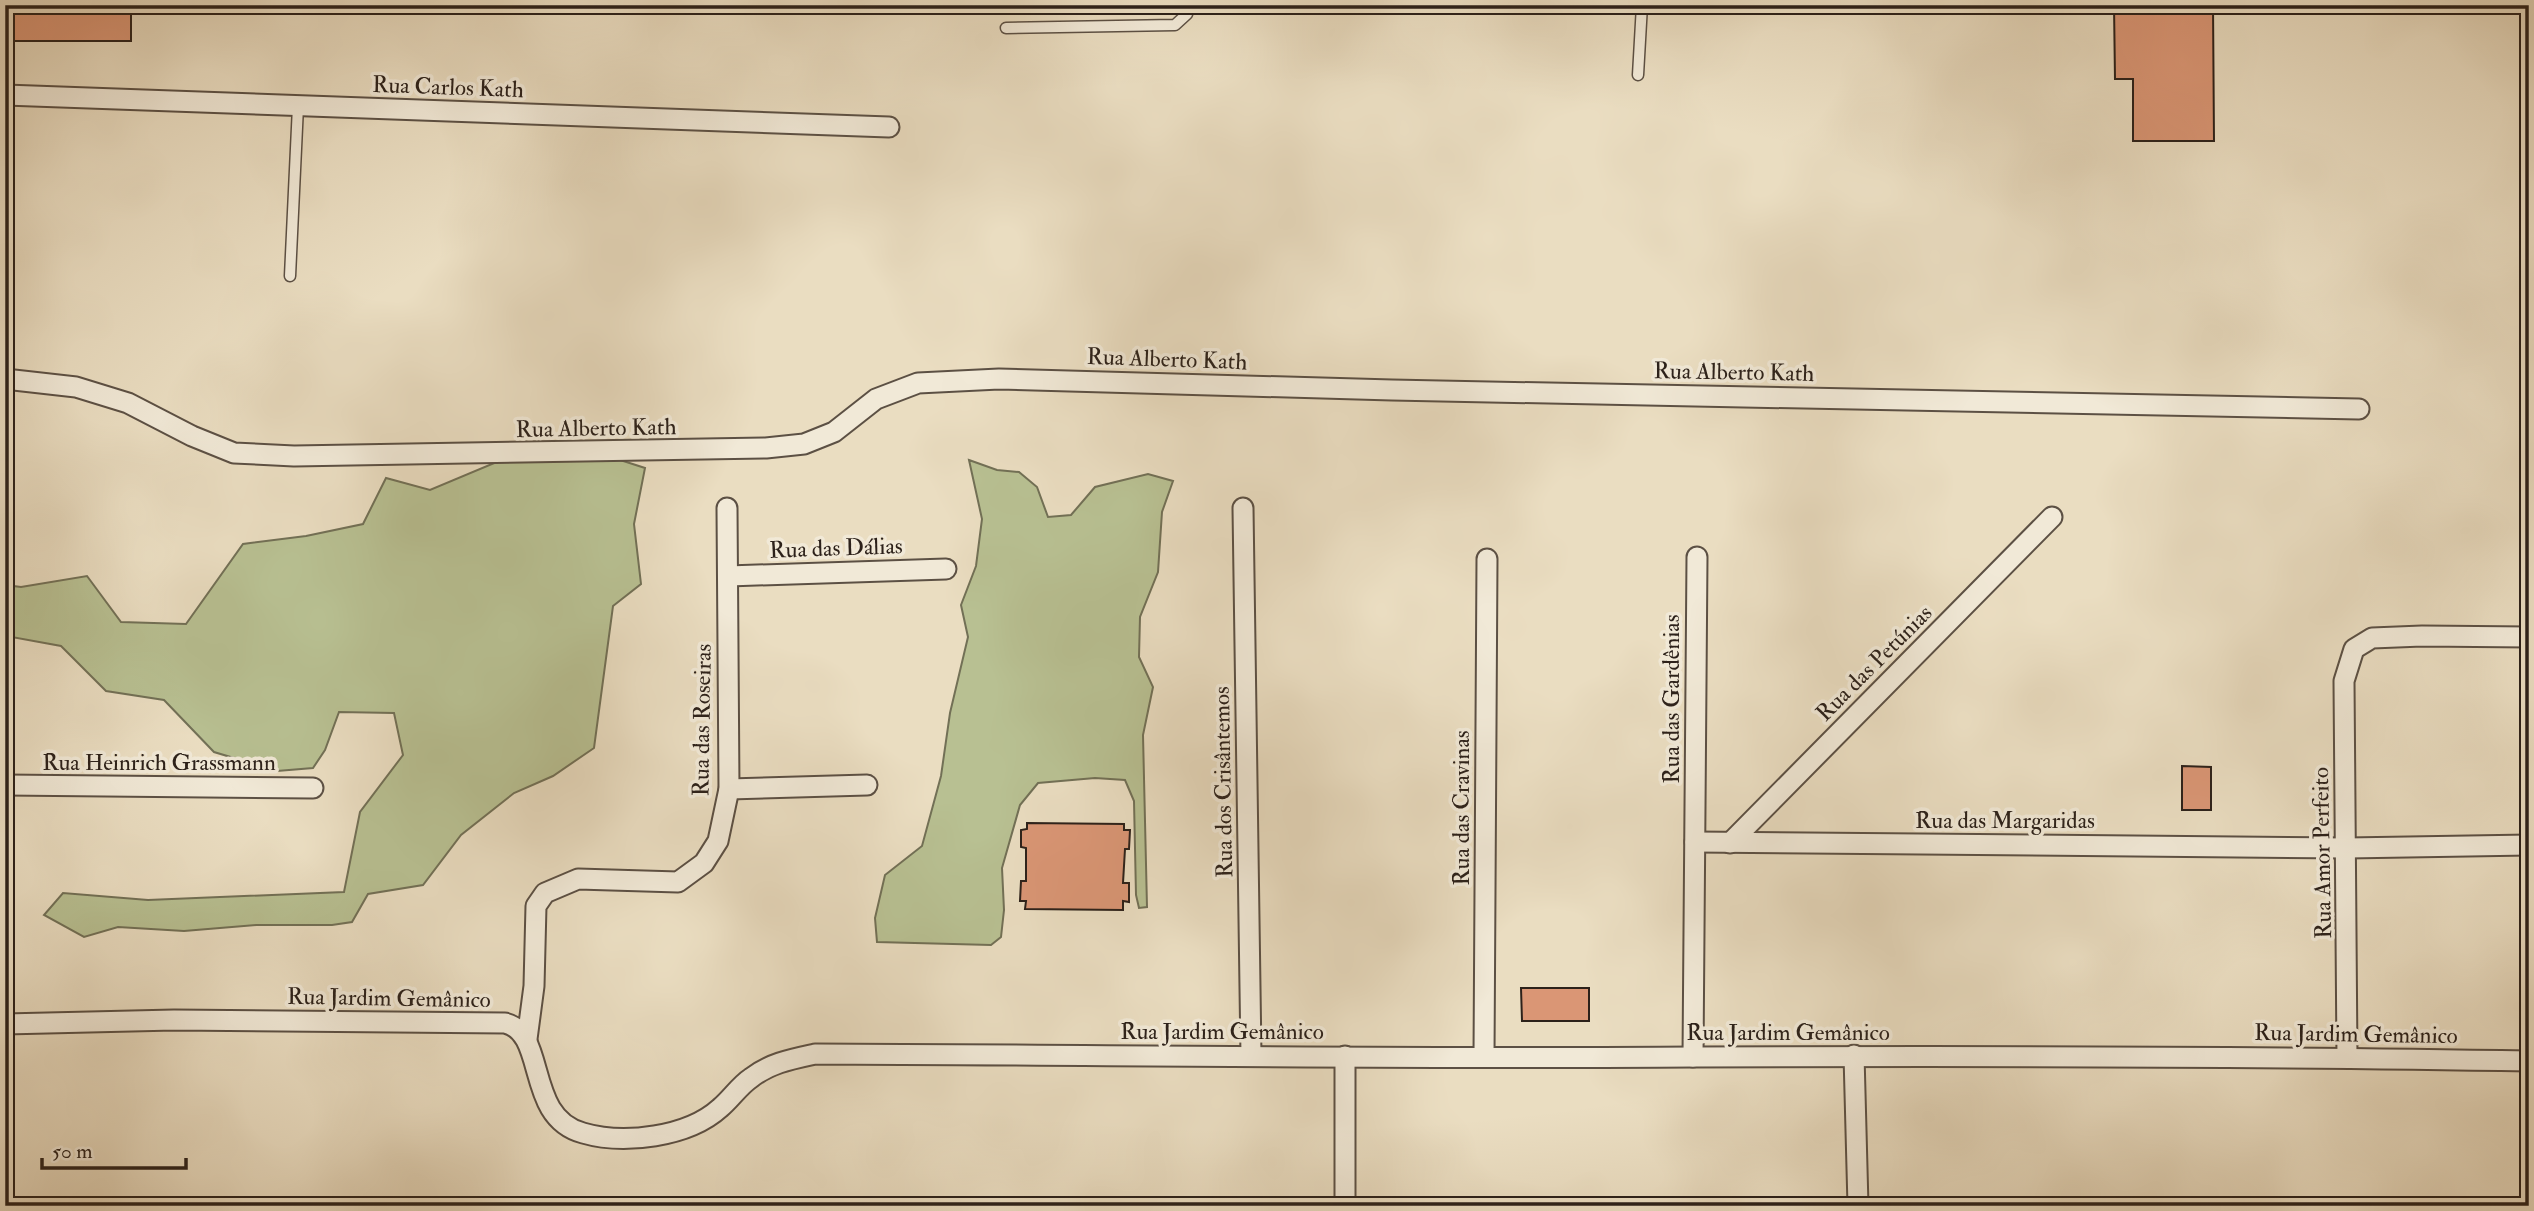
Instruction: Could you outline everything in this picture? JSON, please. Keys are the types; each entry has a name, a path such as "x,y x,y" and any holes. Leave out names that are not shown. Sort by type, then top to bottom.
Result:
{"street":[{"name":"Rua Carlos Kath","path":"5,95 889,127"},
{"name":"Rua Alberto Kath","path":"5,379 76,387 128,403 192,436 234,453 294,456 766,448 804,444 834,432 876,399 918,383 999,379 2359,409"},
{"name":"Rua das Roseiras","path":"527,1039 534,986 536,906 545,893 578,880 678,882 704,863 718,841 729,789 727,508"},
{"name":"Rua dos Crisântemos","path":"1243,508 1251,1056"},
{"name":"Rua das Petúnias","path":"1730,843 2052,517"},
{"name":"Rua das Gardênias","path":"1695,842 1697,556"},
{"name":"Rua das Cravinas","path":"1484,1056 1487,559"},
{"name":"Rua das Dálias","path":"728,576 946,569"},
{"name":"Rua Amor Perfeito","path":"2347,1058 2344,681 2354,649 2372,638 2529,637"},
{"name":"Rua Heinrich Grassmann","path":"5,785 313,788"},
{"path":"729,789 867,785"},
{"name":"Rua das Margaridas","path":"1695,842 2347,848 2529,845"},
{"path":"1693,1057 1695,842"},
{"name":"Rua Jardim Gemânico","path":"5,1024 174,1020 505,1023 514,1025 527,1039 539,1083 549,1106 562,1123 581,1133 600,1137 649,1137 677,1133 719,1110 750,1078 779,1062 815,1054 1693,1057 1854,1055 2529,1061"},
{"path":"1854,1055 1858,1206"},
{"path":"1345,1056 1345,1206"}],"lane":[{"path":"1006,27 1175,25 1187,13 1190,5"},
{"path":"1638,75 1642,5"},
{"path":"290,276 298,106"}],"green space":[{"path":"614,458 645,468 634,524 641,584 613,606 594,748 553,776 514,793 461,835 423,885 368,894 352,922 332,925 256,925 184,931 118,927 84,937 44,915 63,893 148,900 344,892 360,812 403,755 394,713 339,712 325,750 313,768 277,771 214,752 164,700 106,691 61,646 12,637 5,645 5,585 21,587 87,576 121,622 186,624 243,544 306,536 363,524 386,478 430,490 499,461"},
{"path":"969,460 997,470 1019,472 1037,487 1048,517 1071,515 1095,487 1148,474 1173,481 1162,512 1158,572 1140,617 1139,657 1153,687 1143,735 1147,907 1139,908 1136,895 1134,801 1125,780 1095,778 1038,783 1020,805 1002,868 1004,910 1001,937 991,945 877,942 875,918 885,875 922,846 941,776 950,713 968,637 961,605 976,566 982,519"}],"building":[{"path":"5,5 131,5 131,41 5,41"},
{"path":"2114,5 2213,5 2214,141 2133,141 2133,79 2115,79"},
{"path":"2182,766 2211,767 2211,810 2182,810"},
{"path":"1027,823 1124,824 1124,830 1130,830 1129,849 1125,849 1123,883 1129,883 1129,902 1123,901 1123,910 1025,909 1026,901 1020,901 1021,881 1026,881 1026,848 1021,847 1021,830 1027,829"},
{"path":"1521,988 1589,988 1589,1021 1522,1021"}]}
